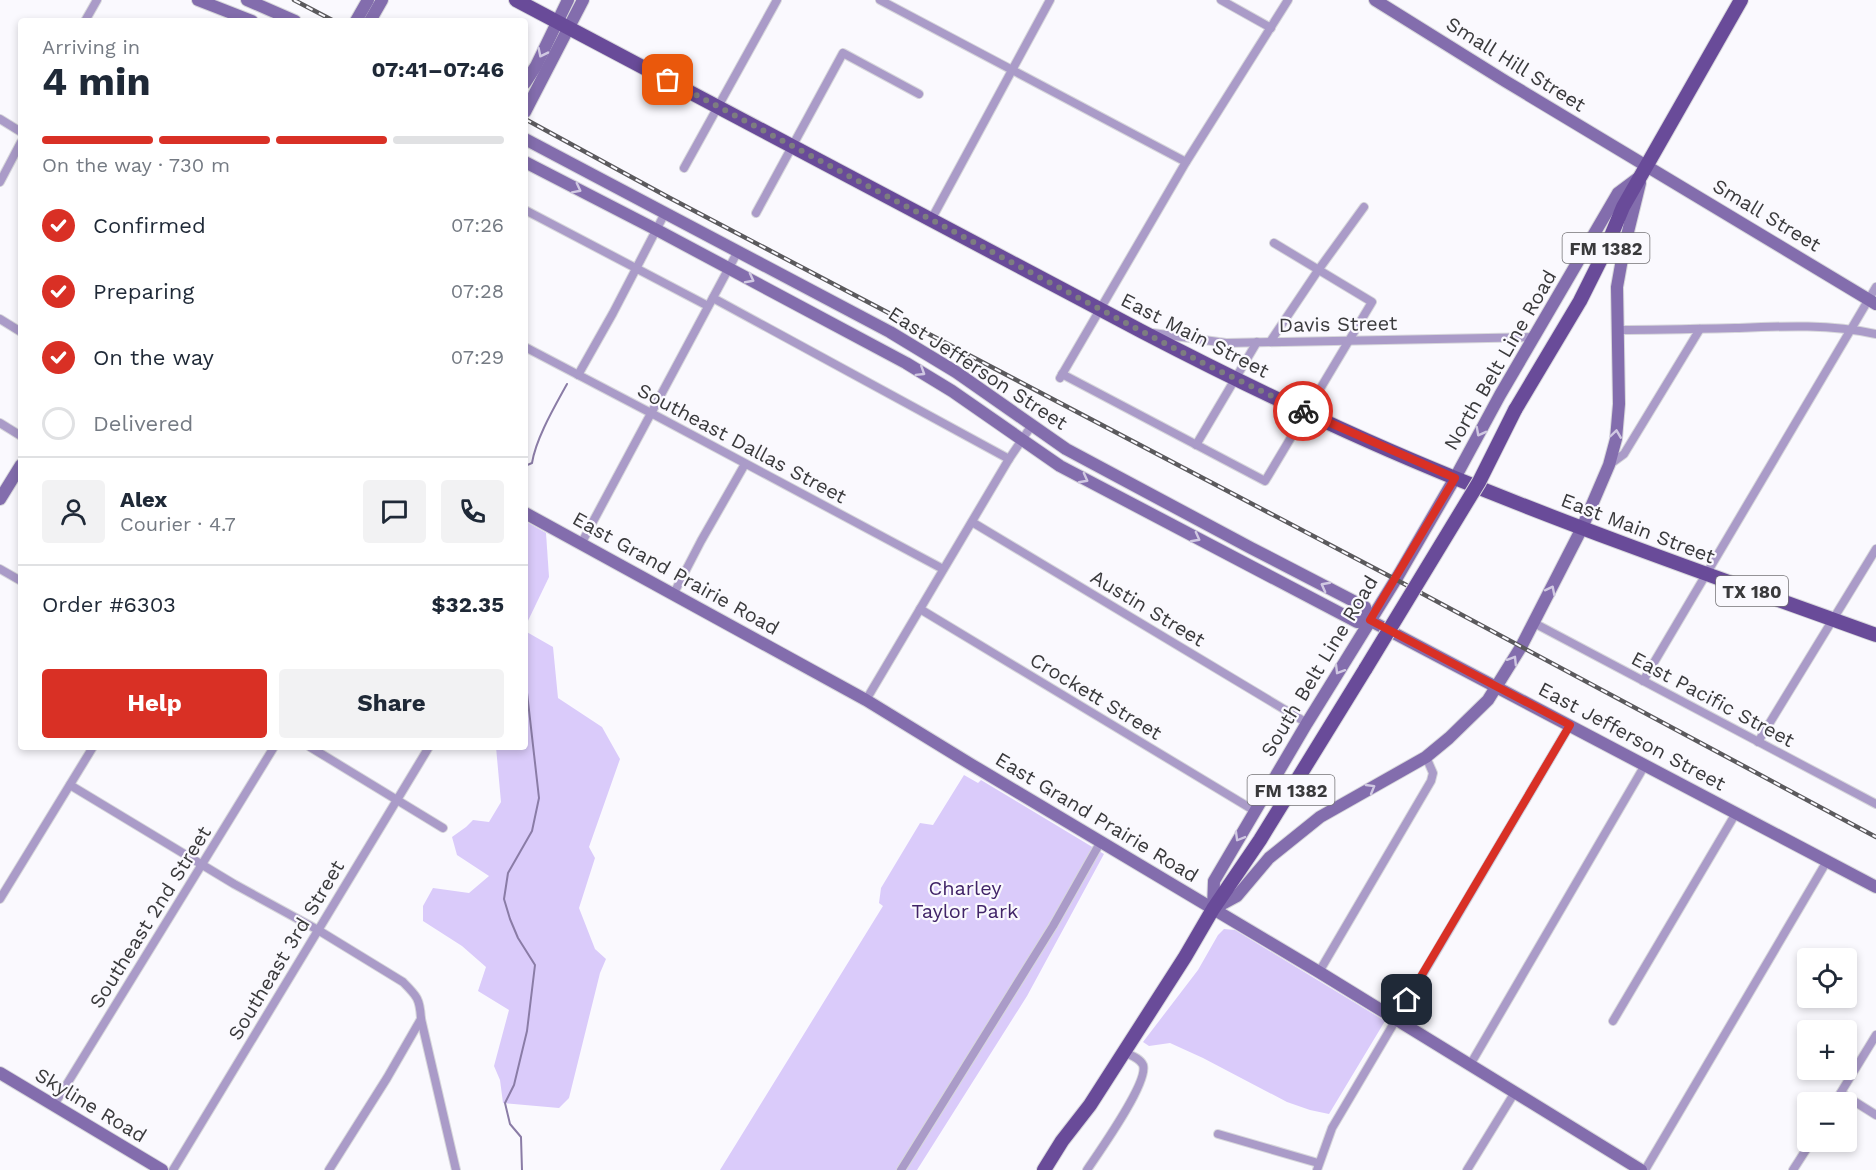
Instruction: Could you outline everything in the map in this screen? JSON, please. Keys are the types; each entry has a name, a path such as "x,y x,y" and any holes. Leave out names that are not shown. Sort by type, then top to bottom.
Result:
{"main road":[{"name":"TX 180","path":"516,0 563,25"},
{"name":"North Belt Line Road","path":"1366,668 1479,482 1515,410 1580,301 1642,167 1741,0"},
{"name":"East Main Street","path":"563,25 1143,332 1306,412 1455,478 1582,528 1876,635"},
{"name":"South Belt Line Road","path":"1044,1170 1062,1141 1090,1105 1185,957 1366,668"}],"street":[{"path":"88,18 97,0"},
{"path":"198,0 244,18"},
{"path":"247,0 288,18"},
{"path":"358,18 368,0"},
{"path":"372,18 381,0"},
{"path":"528,105 563,25 568,0"},
{"path":"528,78 563,25 583,0"},
{"path":"684,168 777,0"},
{"path":"880,0 1186,162"},
{"path":"931,219 1050,0"},
{"path":"1221,0 1271,28"},
{"path":"1274,243 1372,302 1265,481 1061,376 1186,162 1288,0"},
{"name":"Small Hill Street","path":"1376,0 1642,167"},
{"path":"756,213 843,53 919,94"},
{"path":"0,119 18,130"},
{"name":"East Jefferson Street","path":"528,141 904,340 956,372 1066,449 1365,607 1370,620"},
{"path":"0,182 18,148"},
{"name":"East Jefferson Street","path":"528,164 892,355 952,391 1060,466 1357,622 1370,620 1876,887"},
{"path":"1213,909 1238,896 1269,858 1320,817 1426,757 1449,738 1488,700 1524,642 1582,528 1609,465 1616,439 1619,404 1617,287 1642,167"},
{"name":"Small Street","path":"1642,167 1872,302"},
{"name":"North Belt Line Road","path":"1455,478 1500,395 1618,193 1642,167"},
{"path":"1270,342 1364,207"},
{"path":"528,212 636,269 710,302 1009,459"},
{"path":"578,375 665,213"},
{"path":"581,544 738,250"},
{"path":"777,293 786,276"},
{"path":"1643,681 1852,329 1872,302 1876,287"},
{"path":"835,323 843,307"},
{"path":"0,319 18,330"},
{"path":"1617,330 1809,325 1876,334"},
{"path":"1609,465 1624,454 1700,329"},
{"name":"Davis Street","path":"1143,332 1226,343 1534,337"},
{"path":"892,355 904,340"},
{"path":"1196,445 1257,342"},
{"name":"Southeast Dallas Street","path":"528,349 944,569"},
{"path":"0,423 18,434"},
{"path":"866,700 1009,459 1032,425"},
{"path":"674,593 745,464"},
{"path":"0,499 18,470"},
{"name":"South Belt Line Road","path":"1213,909 1214,881 1306,723 1455,478"},
{"path":"1144,511 1152,496"},
{"name":"East Grand Prairie Road","path":"528,515 866,700 1643,1170"},
{"name":"Austin Street","path":"972,522 1306,723"},
{"path":"1758,742 1876,549"},
{"path":"0,569 18,579"},
{"name":"Crockett Street","path":"920,609 1255,811"},
{"name":"East Pacific Street","path":"1534,623 1876,804"},
{"path":"1218,1134 1318,1167 1332,1128 1570,725"},
{"path":"0,899 91,750"},
{"name":"Southeast 2nd Street","path":"54,1105 272,750"},
{"path":"315,750 443,828"},
{"name":"Southeast 3rd Street","path":"173,1170 427,750"},
{"path":"1319,972 1431,781 1433,773 1426,757"},
{"path":"1470,1065 1645,765"},
{"path":"70,785 403,982 420,1003 421,1019 456,1170"},
{"path":"1613,1021 1736,813"},
{"path":"901,1170 1053,926 1100,843"},
{"path":"1643,1170 1827,861"},
{"path":"329,1170 421,1019"},
{"path":"1842,1092 1876,1035"},
{"path":"1087,1170 1136,1094 1142,1078 1143,1066 1140,1060 1124,1052"},
{"name":"Skyline Road","path":"0,1073 162,1170"},
{"path":"1467,1170 1515,1092"},
{"path":"1857,1103 1876,1115"},
{"path":"1793,1170 1805,1152"}],"green space":[{"path":"528,523 546,533 549,577 528,621"},
{"path":"528,633 553,647 558,698 602,727 620,759 589,847 595,858 579,908 595,949 606,959 600,973 569,1098 559,1108 503,1103 500,1080 494,1066 509,1010 478,991 486,967 462,946 423,921 423,906 433,888 469,893 489,876 457,855 452,837 473,820 489,822 501,802 496,750 528,750"},
{"name":"Charley Taylor Park","path":"964,775 978,783 981,780 1104,854 1027,996 917,1170 720,1170 883,906 879,903 881,888 920,823 933,825"},
{"path":"1224,929 1235,930 1385,1021 1329,1114 1287,1102 1170,1043 1149,1046 1143,1042 1198,970 1218,935"}],"waterway":[{"path":"528,465 532,463 542,433 567,384"},
{"path":"522,1170 521,1137 510,1124 505,1103 514,1085 527,1031 535,965 518,938 504,899 508,873 532,831 539,798 528,701"}],"railway":[{"path":"294,0 328,18"},
{"path":"528,121 668,197 1395,579 1876,837"}],"way so far":[{"path":"668,80 1143,332 1303,411"}],"route":[{"path":"1303,411 1455,478 1370,620 1570,725 1407,1000"}]}
